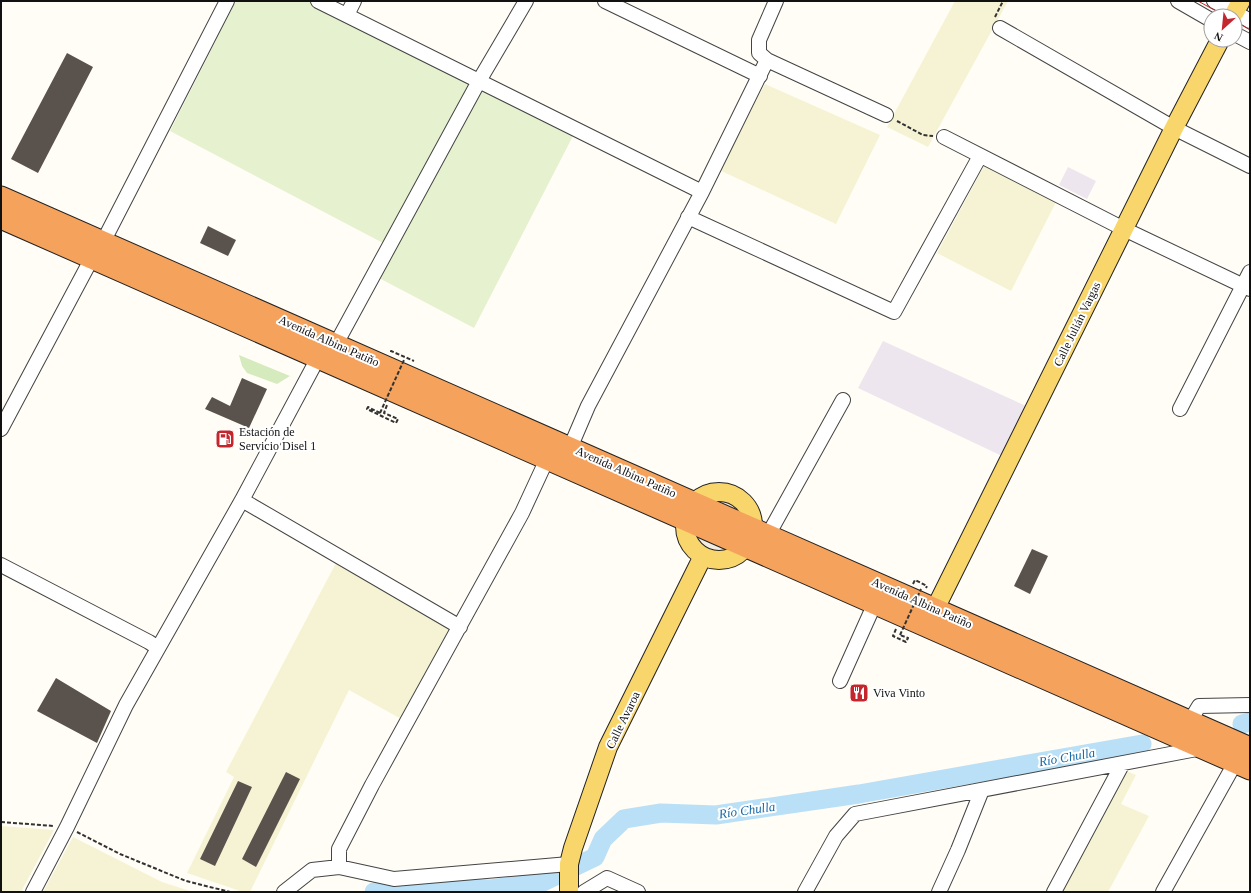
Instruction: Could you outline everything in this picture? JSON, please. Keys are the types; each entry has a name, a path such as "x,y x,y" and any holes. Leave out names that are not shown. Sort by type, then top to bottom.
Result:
{"highway":[{"name":"Avenida Albina Patiño","path":"1,197 97,250 318,358 546,459 691,511 935,608 1250,748"},
{"name":"Avenida Albina Patiño","path":"1,218 97,250 336,344 570,448 691,511"},
{"name":"Avenida Albina Patiño","path":"756,536 875,603 1243,766"}],"main road":[{"name":"Calle Julián Vargas","path":"935,608 1174,128 1216,48"},
{"path":"716,491 738,497 746,505 751,515 756,536 739,554 722,560 712,560 695,550 689,541 686,531 691,511 700,497 716,491"},
{"name":"Calle Avaroa","path":"569,875 573,848 608,747 703,556"}],"street":[{"path":"1,429 97,250 227,1"},
{"path":"318,1 702,192"},
{"path":"348,15 354,1"},
{"path":"336,344 479,81 526,1"},
{"path":"605,1 760,76"},
{"path":"776,1 759,40 759,53 767,60 886,115"},
{"path":"1178,1 1203,15"},
{"path":"1214,1 1231,8"},
{"path":"1000,28 1174,128 1250,166"},
{"path":"570,448 588,406 702,192 767,60"},
{"path":"944,138 1124,229 1247,287"},
{"path":"688,216 894,312 980,156"},
{"path":"1180,409 1247,287 1250,272"},
{"path":"33,892 67,827 126,705 242,500 318,358"},
{"path":"756,536 843,400"},
{"path":"339,868 340,849 372,785 522,513 546,459"},
{"path":"242,500 460,627"},
{"path":"1,565 158,648"},
{"path":"840,681 875,603"},
{"path":"1190,721 1199,706 1250,705"},
{"path":"805,892 836,836 855,814 1202,748"},
{"path":"1054,892 1123,763"},
{"path":"1163,892 1243,766"},
{"path":"939,892 982,790"},
{"path":"284,892 312,870 339,868 394,879 569,875"},
{"path":"584,892 607,878 638,892"}],"path":[{"path":"886,115 924,135 944,138"},
{"path":"384,413 398,419 396,423 367,409 368,407 380,413 404,360"},
{"path":"893,636 906,642 908,638 900,635 921,589"},
{"path":"1,822 67,827 120,854 186,881 230,892"}],"shaded area":[{"path":"955,1 1008,1 928,147 887,127"},
{"path":"765,84 880,135 836,224 719,170"},
{"path":"984,166 1056,202 1011,291 937,253"},
{"path":"1068,167 1096,181 1087,199 1059,185"},
{"path":"883,341 1026,406 1002,456 858,388"},
{"path":"721,496 736,501 740,504 745,513 711,499"},
{"path":"693,536 728,551 718,553 707,551 699,545"},
{"path":"336,563 454,630 403,720 349,690 250,892 243,892 187,873 234,777 226,772"},
{"path":"1124,770 1136,775 1121,804 1149,816 1108,892 1061,891"},
{"path":"1,826 54,830 21,892 1,892"},
{"path":"73,837 162,882 193,892 43,892"}],"green space":[{"path":"236,1 308,1 465,77 471,83 383,243 170,131"},
{"path":"478,90 485,91 574,134 474,328 379,278"},
{"path":"239,355 290,376 277,384 247,373 242,366"}],"building":[{"path":"67,53 93,67 38,173 11,159"},
{"path":"208,226 236,240 228,256 200,243"},
{"path":"242,378 267,389 249,428 205,409 212,397 230,406"},
{"path":"1032,549 1048,556 1030,594 1014,586"},
{"path":"56,678 111,711 97,743 37,711"},
{"path":"286,772 300,779 256,867 242,859"},
{"path":"238,781 252,787 215,866 200,859"}],"waterway":[{"name":"Río Chulla","path":"1242,724 1250,722"},
{"name":"Río Chulla","path":"374,892 458,888 491,889 543,882 595,857 603,839 624,819 661,813 716,815 859,794 1142,744"}],"tram line":[{"path":"1198,1 1211,8"},
{"path":"1243,26 1250,30"}],"place":[{"name":"Estación de Servicio Disel 1","path":"225,439"},
{"name":"Viva Vinto","path":"859,693"}]}
